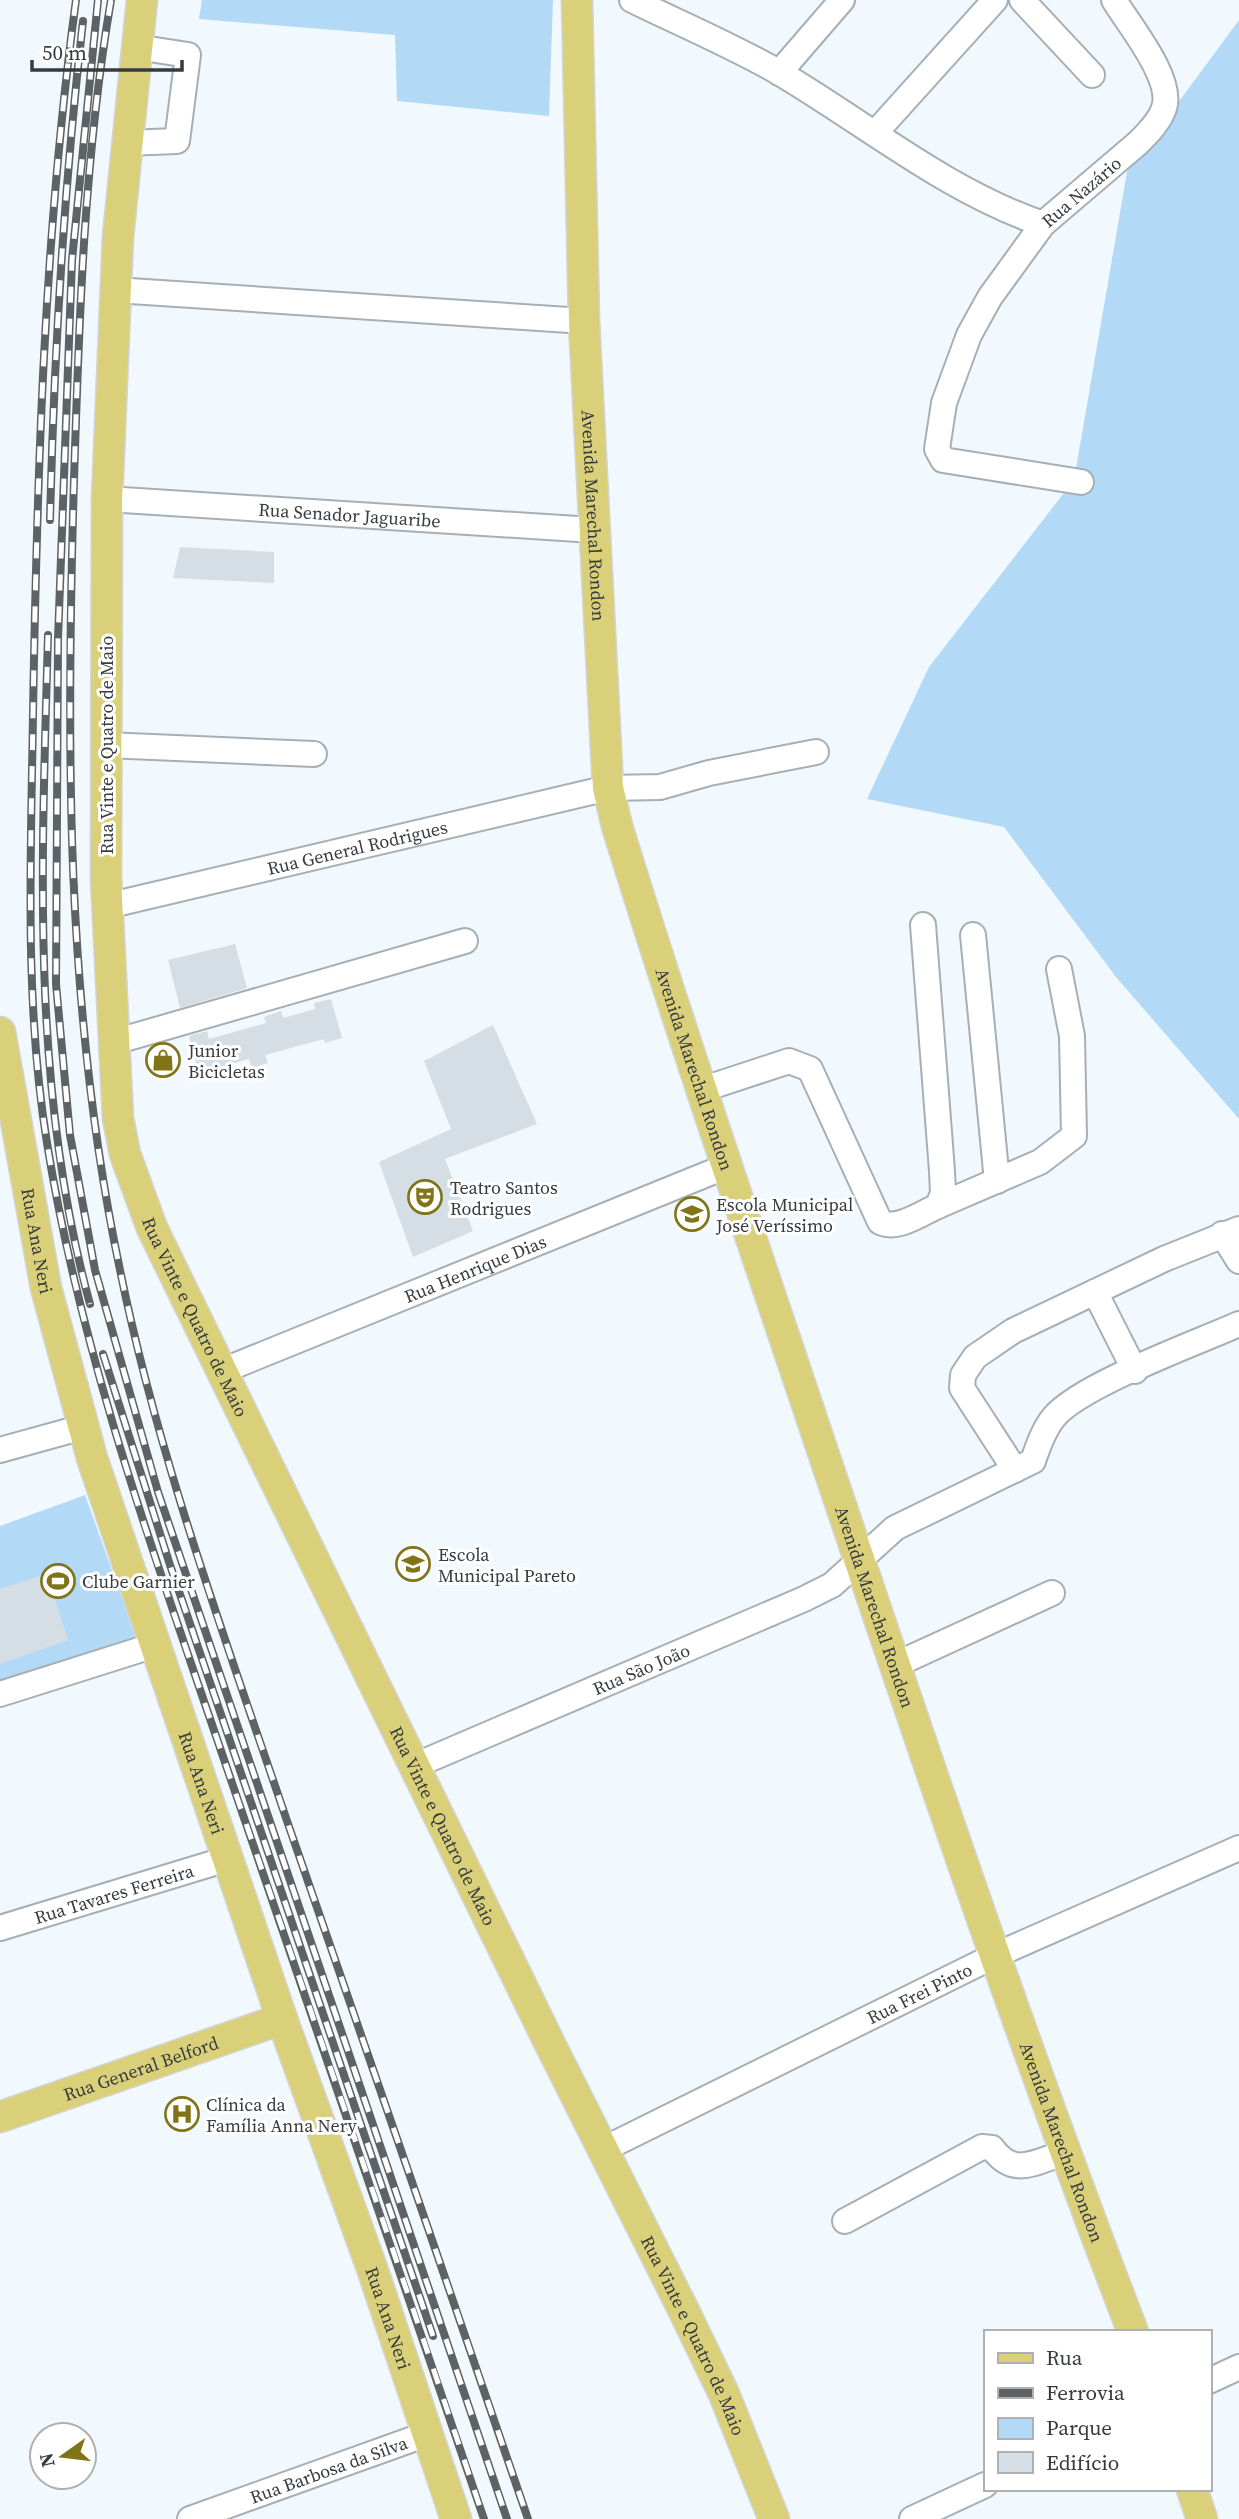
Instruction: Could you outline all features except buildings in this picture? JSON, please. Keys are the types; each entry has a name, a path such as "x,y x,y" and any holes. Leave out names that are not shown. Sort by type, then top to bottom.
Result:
{"main road":[{"name":"Rua Vinte e Quatro de Maio","path":"142,0 126,143 116,290 107,499 107,906 118,1118 136,1192 414,1766 644,2228 723,2393 774,2519"},
{"name":"Avenida Marechal Rondon","path":"578,0 584,321 608,788 631,873 701,1090 895,1665 1064,2152 1132,2330"},
{"name":"Rua Ana Neri","path":"0,1032 46,1288 83,1427 227,1859 374,2274 456,2519"},
{"name":"Rua General Belford","path":"0,2117 282,2020"},
{"path":"1193,2491 1202,2519"}],"street":[{"name":"Rua Nazário","path":"632,0 779,73 876,132 969,194 1006,212 1043,224 1152,130 1164,108 1166,94 1161,76 1114,0"},
{"path":"779,73 842,0"},
{"path":"876,132 995,0"},
{"path":"1022,0 1092,75"},
{"path":"126,143 177,141 188,55 136,47"},
{"path":"1043,224 990,297 969,335 944,403 937,454 943,460 1081,482"},
{"path":"116,290 584,321"},
{"name":"Rua Senador Jaguaribe","path":"107,499 593,530"},
{"path":"106,745 314,754"},
{"name":"Rua General Rodrigues","path":"107,906 608,788 660,787 709,773 816,752"},
{"path":"923,925 942,1171 943,1193 938,1206"},
{"path":"973,935 997,1181"},
{"path":"114,1042 465,941"},
{"path":"701,1090 789,1061 801,1063 810,1069 880,1222 887,1226 897,1224 1040,1162 1074,1136 1072,1036 1059,969"},
{"name":"Rua Henrique Dias","path":"222,1371 727,1166"},
{"path":"1015,1470 962,1388 963,1375 975,1357 1013,1331 1230,1232 1239,1261"},
{"path":"1095,1292 1135,1371"},
{"name":"Rua São João","path":"414,1766 832,1585 895,1528 1033,1461 1041,1439 1055,1416 1085,1393 1239,1324"},
{"path":"0,1450 83,1427"},
{"path":"895,1665 1052,1593"},
{"path":"0,1694 155,1645"},
{"name":"Rua Frei Pinto","path":"603,2150 996,1955 1239,1848"},
{"name":"Rua Tavares Ferreira","path":"0,1928 227,1859"},
{"path":"845,2221 982,2147 992,2148 1002,2162 1018,2167 1064,2152"},
{"path":"1211,2380 1239,2367"},
{"name":"Rua Barbosa da Silva","path":"190,2519 427,2434"},
{"path":"912,2519 984,2485"}],"green space":[{"path":"202,0 553,0 549,116 397,101 395,35 199,19"},
{"path":"1239,20 1239,1119 1116,977 1004,827 867,799 929,667 1074,480 1127,172"},
{"name":"Clube Garnier","path":"85,1495 136,1637 0,1683 0,1526"}],"railway":[{"path":"76,0 49,267 37,535 31,929 35,1036 47,1143 81,1306 125,1465 484,2519"},
{"path":"98,0 72,260 58,639 56,984 70,1135 95,1270 158,1492 507,2519"},
{"path":"111,0 95,119 84,239 76,420 70,679 73,876 79,975 88,1074 102,1172 136,1340 153,1409 194,1547 528,2519"},
{"path":"50,520 61,270 83,21"},
{"path":"48,635 43,887 49,1055 57,1139 71,1222 90,1304"},
{"path":"103,1354 170,1565 433,2336"}],"place":[{"name":"Junior Bicicletas","path":"163,1060"},
{"name":"Teatro Santos Rodrigues","path":"425,1197"},
{"name":"Escola Municipal José Veríssimo","path":"692,1214"},
{"name":"Escola Municipal Pareto","path":"413,1564"},
{"name":"Clube Garnier","path":"58,1581"},
{"name":"Clínica da Família Anna Nery","path":"182,2114"}]}
